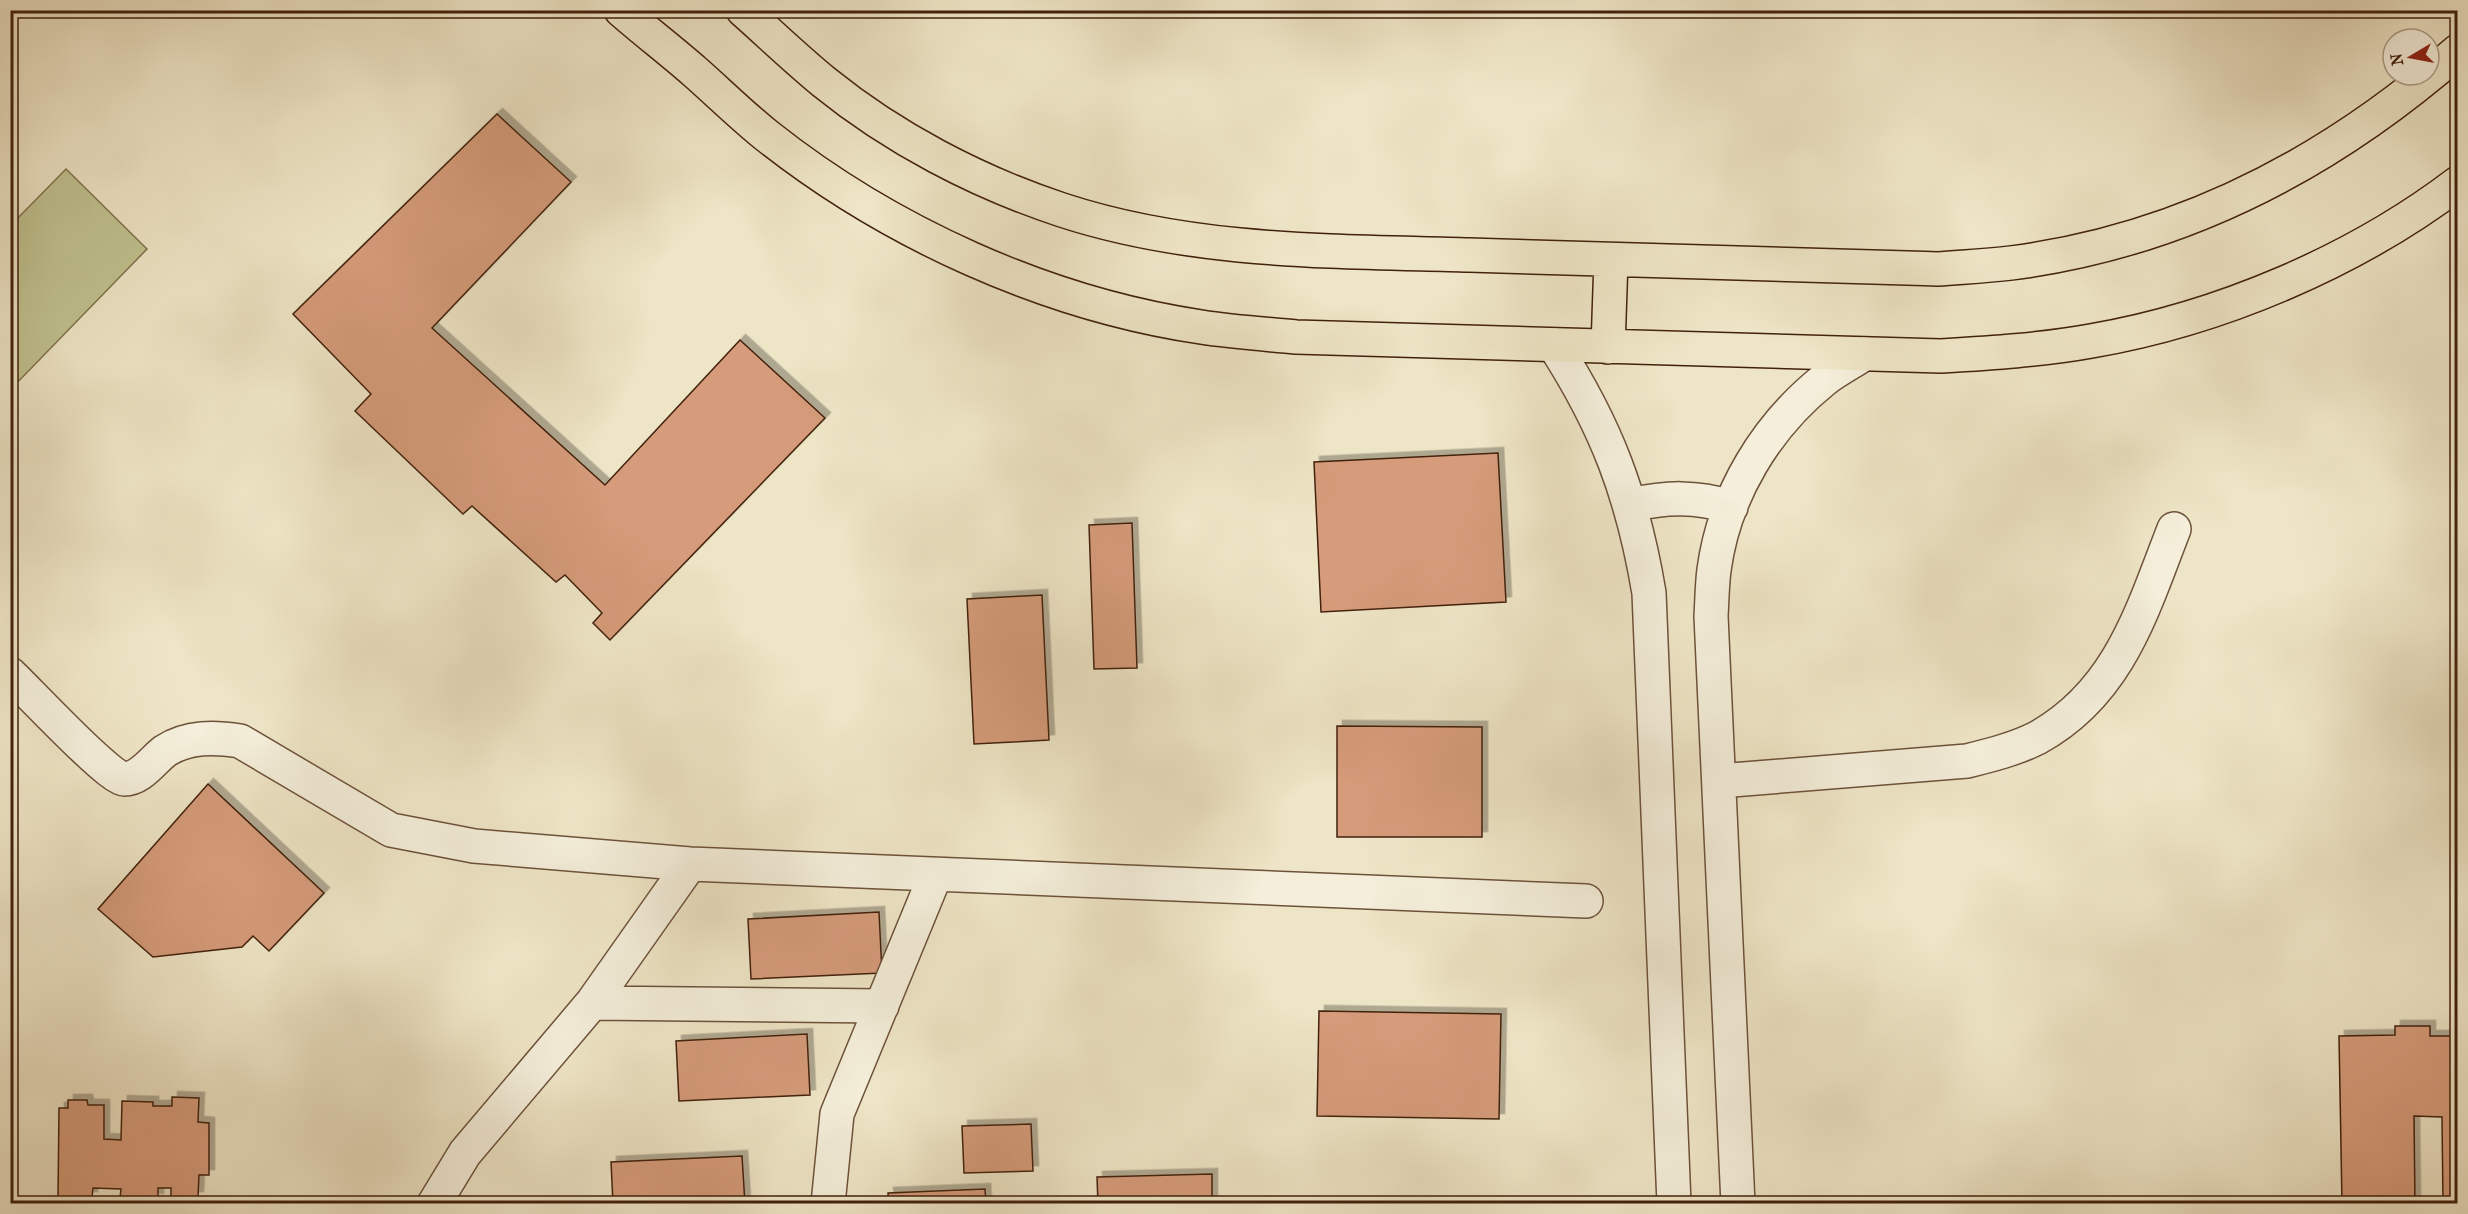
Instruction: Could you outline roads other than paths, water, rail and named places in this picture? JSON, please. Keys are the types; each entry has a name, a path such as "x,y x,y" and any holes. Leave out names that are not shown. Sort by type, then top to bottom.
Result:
{"main road":[{"path":"621,10 694,70 765,135 844,191 927,238 1015,277 1107,307 1200,327 1296,337 1941,356 2017,351 2092,341 2167,324 2239,301 2309,271 2377,236 2457,183"},
{"path":"743,10 825,83 880,122 938,157 989,181 1072,213 1127,228 1193,240 1304,250 1938,269 2011,262 2084,249 2155,230 2224,204 2291,172 2354,134 2413,90 2457,51"},
{"path":"1608,347 1611,260"}],"street":[{"path":"1554,345 1581,387 1603,431 1631,506 1649,593 1674,1203"},
{"path":"1738,1203 1712,616 1714,570 1723,526 1740,483 1763,444 1792,409 1826,378 1864,354"},
{"path":"1631,506 1655,499 1681,497 1706,500 1731,507"},
{"path":"1719,781 1967,760 2002,752 2036,738 2073,712 2093,694 2116,665 2133,633 2174,529"},
{"path":"10,674 89,753 118,777 124,779 134,776 149,767 166,751 192,740 217,737 240,741 391,830 474,846 690,864 935,876 1586,901"},
{"path":"434,1203 465,1152 592,1003 690,864"},
{"path":"828,1203 837,1114 935,876"},
{"path":"592,1003 882,1006"}]}
